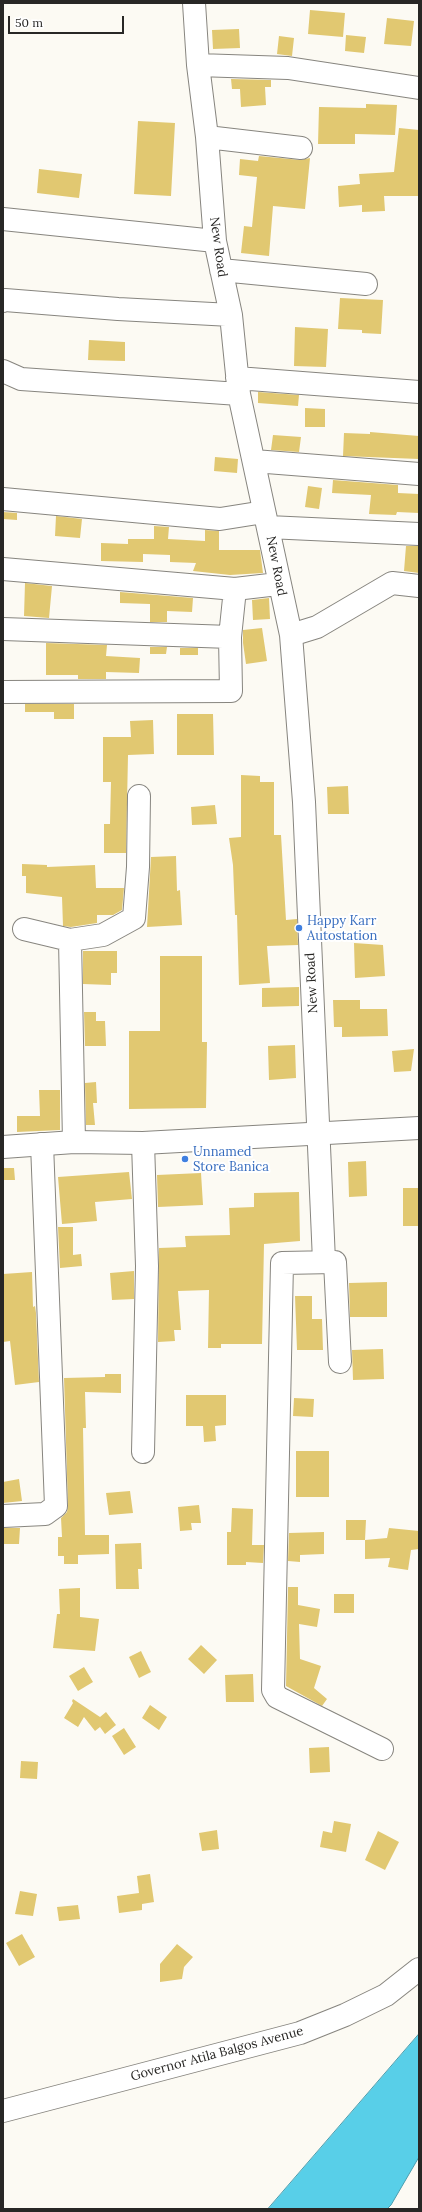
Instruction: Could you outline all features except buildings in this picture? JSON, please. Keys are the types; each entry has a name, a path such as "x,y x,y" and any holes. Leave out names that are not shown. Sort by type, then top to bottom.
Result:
{"street":[{"name":"New Road","path":"194,3 198,65 207,137 215,241 231,315 238,386 278,584 291,635 304,802 324,1261"},
{"path":"198,65 288,68 419,88"},
{"path":"207,137 301,148"},
{"path":"3,219 215,241"},
{"path":"221,270 366,284"},
{"path":"3,301 231,315"},
{"path":"3,371 21,379 419,392"},
{"path":"254,461 419,474"},
{"path":"3,499 220,519 266,520 419,534"},
{"path":"3,569 235,589 278,584"},
{"path":"291,635 317,627 367,596 392,583 419,586"},
{"path":"3,692 231,691 230,637 235,589"},
{"path":"3,629 230,637"},
{"path":"24,929 70,940 103,935 134,918 138,867 139,796"},
{"path":"70,940 74,1142"},
{"path":"3,1147 74,1142 143,1143 419,1128"},
{"path":"143,1143 147,1266 143,1452"},
{"path":"3,1516 45,1514 56,1506 42,1144"},
{"path":"340,1362 335,1262 324,1261 282,1264 273,1690 277,1697 382,1749"},
{"name":"Governor Atila Balgos Avenue","path":"3,2111 300,2033 345,2015 386,1995 419,1969"}],"water":[{"path":"419,2034 419,2157 391,2205 387,2209 268,2209"}],"place":[{"name":"Happy Karr Autostation","path":"299,928"},
{"name":"Unnamed Store Banica","path":"185,1159"}]}
